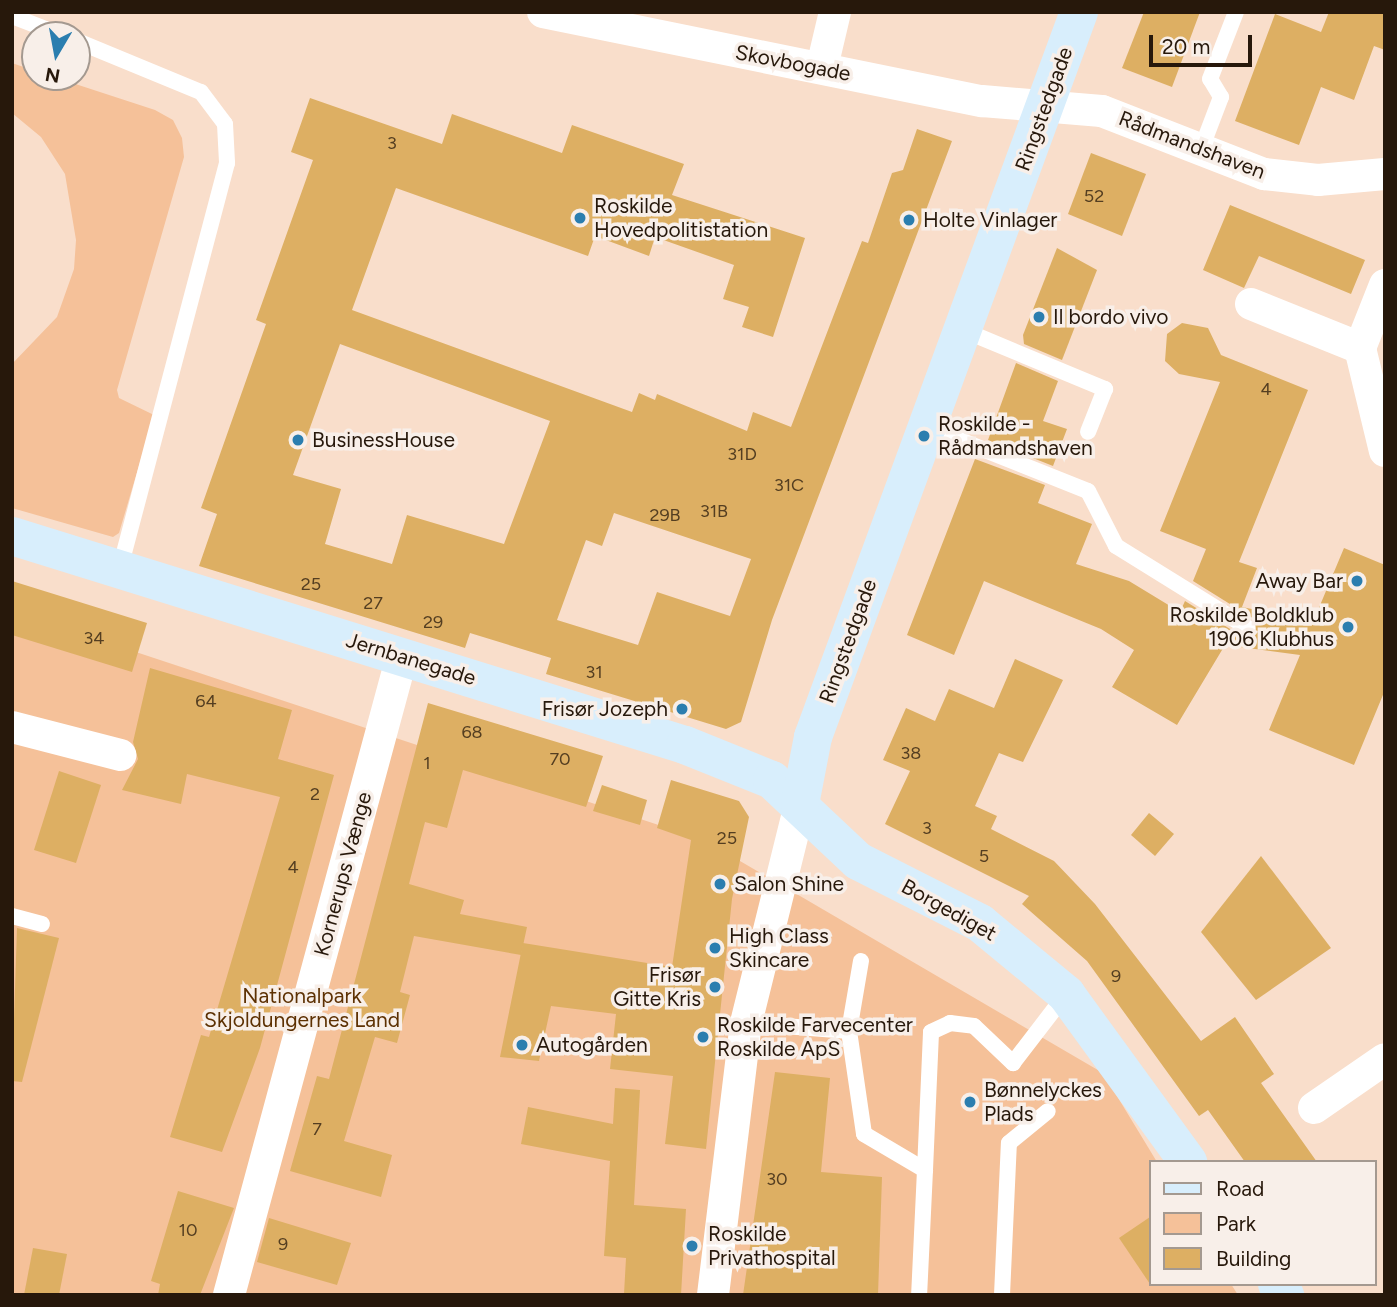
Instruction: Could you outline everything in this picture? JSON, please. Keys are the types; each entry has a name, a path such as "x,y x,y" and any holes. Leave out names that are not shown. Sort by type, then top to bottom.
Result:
{"main road":[{"name":"Ringstedgade","path":"800,804 813,737 1079,12"},
{"name":"Jernbanegade","path":"12,536 402,656 743,766 800,804"},
{"name":"Borgediget","path":"800,804 858,861 981,923 1066,994 1187,1160"}],"street":[{"name":"Skovbogade","path":"543,12 1044,108"},
{"path":"822,67 835,12"},
{"name":"Rådmandshaven","path":"1044,108 1102,111 1200,152 1288,178 1384,182"},
{"path":"1385,285 1360,348 1385,452"},
{"path":"1251,304 1360,348"},
{"name":"Kornerups Vænge","path":"229,1295 402,656"},
{"path":"12,727 120,755"},
{"name":"Ringstedgade","path":"713,1295 746,1023 800,804"},
{"path":"1314,1108 1385,1059"}],"lane":[{"path":"1200,152 1220,97 1210,79 1236,12"},
{"path":"91,47 201,92 225,124 227,163 120,569"},
{"path":"963,330 1105,389 1088,432"},
{"path":"927,426 1088,491 1116,546 1248,628"},
{"path":"12,916 42,924"},
{"path":"861,961 849,1031 864,1134 925,1170"},
{"path":"919,1295 931,1032 950,1023 974,1026 1013,1063 1066,994"},
{"path":"746,1023 849,1031"},
{"path":"1002,1295 1009,1143 1048,1111"}],"green space":[{"path":"12,63 21,66 21,91 91,89 155,110 173,120 182,138 184,157 117,390 119,398 154,415 119,533 113,537 12,508 12,364 57,317 74,269 76,240 65,174 41,137 12,113"},
{"name":"Nationalpark Skjoldungernes Land","path":"12,611 704,840 1103,1073 1156,1160 1148,1160 1148,1286 1232,1286 1238,1295 12,1295"}],"building":[{"path":"1144,12 1200,12 1172,87 1122,68"},
{"path":"1329,12 1385,12 1385,50 1374,46 1354,100 1321,87 1299,145 1235,121 1275,14 1321,32"},
{"path":"310,98 442,144 452,114 562,153 572,125 684,164 672,195 805,238 773,337 742,327 749,307 723,299 734,265 655,237 649,256 595,236 588,256 396,188 352,310 632,412 639,393 655,400 657,394 747,431 753,412 791,427 862,241 868,243 892,173 903,170 917,129 952,141 772,620 741,722 726,729 546,674 551,658 470,633 465,648 199,566 217,514 201,508 266,324 256,320 313,160 291,152","holes":["340,344 550,421 504,544 407,515 392,564 325,544 341,489 293,475","614,513 751,559 730,616 657,592 638,645 557,620 586,540 602,546"]},
{"path":"1091,153 1146,174 1122,236 1068,214"},
{"path":"1230,205 1365,260 1351,294 1259,256 1244,288 1203,270"},
{"path":"1057,248 1097,270 1062,360 1024,344 1023,335"},
{"path":"1182,323 1208,328 1221,355 1308,390 1239,562 1257,568 1242,607 1313,622 1344,548 1385,565 1385,690 1354,765 1269,730 1300,655 1225,645 1177,725 1112,687 1134,650 1101,629 984,581 954,655 907,635 975,459 1045,485 1038,503 1092,524 1076,564 1129,581 1180,612 1185,601 1243,637 1256,634 1254,619 1193,581 1206,549 1160,531 1220,382 1179,374 1165,361 1167,334"},
{"path":"1016,363 1058,381 1043,421 1067,429 1053,466 988,440"},
{"path":"12,581 147,623 132,672 12,635"},
{"path":"1015,659 1063,680 1023,762 999,753 975,806 997,816 991,829 1054,861 1095,904 1201,1041 1235,1017 1274,1074 1261,1083 1316,1160 1244,1160 1208,1110 1199,1116 1087,961 1022,904 1029,896 885,824 910,771 883,760 906,708 935,721 949,689 994,708"},
{"path":"150,668 292,710 278,759 334,775 260,1048 222,1152 170,1137 201,1035 209,1037 280,797 187,774 181,804 122,790 138,759 133,742"},
{"path":"428,703 603,756 586,807 463,770 447,828 425,822 409,884 464,900 460,914 527,927 521,955 414,936 400,992 410,995 397,1043 375,1037 344,1141 392,1155 381,1197 290,1171 317,1076 329,1079"},
{"path":"59,771 101,785 76,863 34,850"},
{"path":"671,780 739,801 749,817 732,899 706,1149 665,1144 673,1076 610,1069 616,1014 551,1006 539,1061 500,1057 523,943 672,967 691,840 657,828"},
{"path":"602,785 647,800 640,825 593,811"},
{"path":"1149,813 1174,834 1155,856 1131,835"},
{"path":"1261,856 1331,948 1256,1000 1201,932"},
{"path":"17,928 59,938 22,1082 12,1081"},
{"path":"775,1072 830,1078 821,1172 882,1177 878,1295 743,1295"},
{"path":"615,1088 640,1090 634,1205 686,1209 681,1295 624,1294 626,1258 604,1256 610,1161 521,1144 528,1107 613,1124"},
{"path":"178,1191 234,1208 200,1295 158,1295 160,1284 151,1281"},
{"path":"269,1218 351,1243 337,1285 257,1262"},
{"path":"1148,1218 1148,1281 1119,1238"},
{"path":"33,1248 67,1254 59,1295 24,1295"}],"place":[{"name":"Roskilde Hovedpolitistation","path":"580,218"},
{"name":"Holte Vinlager","path":"909,220"},
{"name":"Il bordo vivo","path":"1039,317"},
{"name":"Roskilde - Rådmandshaven","path":"924,436"},
{"name":"BusinessHouse","path":"298,440"},
{"name":"Away Bar","path":"1357,581"},
{"name":"Roskilde Boldklub 1906 Klubhus","path":"1348,627"},
{"name":"Frisør Jozeph","path":"682,709"},
{"name":"Salon Shine","path":"720,884"},
{"name":"High Class Skincare","path":"715,948"},
{"name":"Frisør Gitte Kris","path":"715,987"},
{"name":"Roskilde Farvecenter Roskilde ApS","path":"703,1037"},
{"name":"Autogården","path":"522,1045"},
{"name":"Bønnelyckes Plads","path":"970,1102"},
{"name":"Roskilde Privathospital","path":"692,1246"}]}
